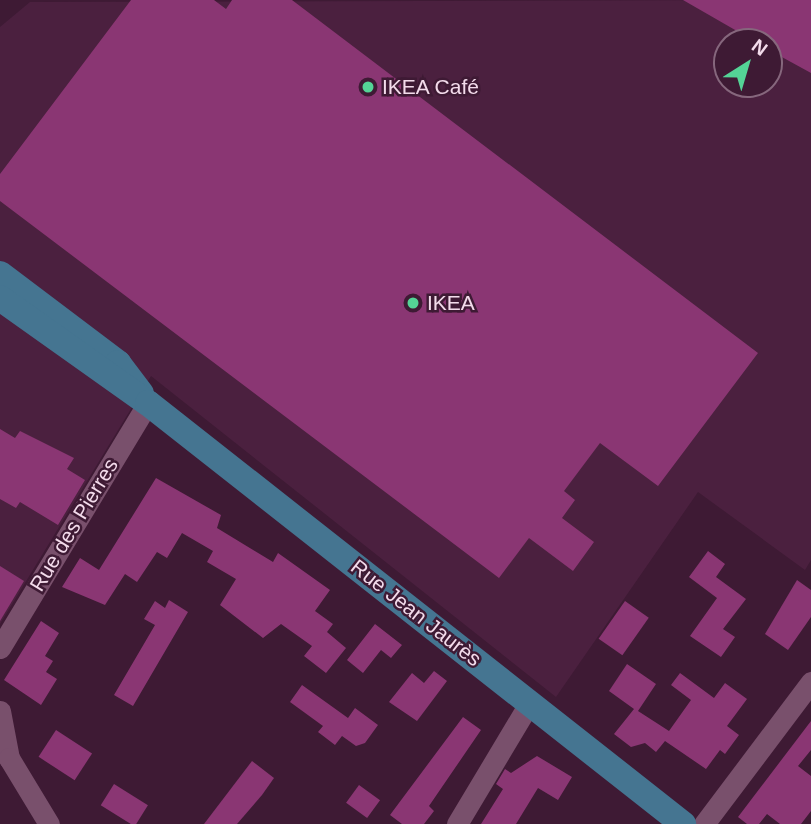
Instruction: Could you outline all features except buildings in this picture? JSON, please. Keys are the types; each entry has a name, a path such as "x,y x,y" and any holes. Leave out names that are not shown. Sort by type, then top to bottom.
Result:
{"main road":[{"name":"Rue Jean Jaurès","path":"0,274 118,363 148,403"},
{"name":"Rue Jean Jaurès","path":"0,298 148,403 683,824"}],"street":[{"name":"Rue des Pierres","path":"0,648 148,403"},
{"path":"704,824 811,682"},
{"path":"457,824 530,702"},
{"path":"0,711 9,758 49,824"}],"shaded area":[{"path":"811,0 811,560 805,570 698,492 556,697 151,376 0,624 0,27 30,2"}],"place":[{"name":"IKEA Café","path":"368,87"},
{"name":"IKEA","path":"413,303"}]}
